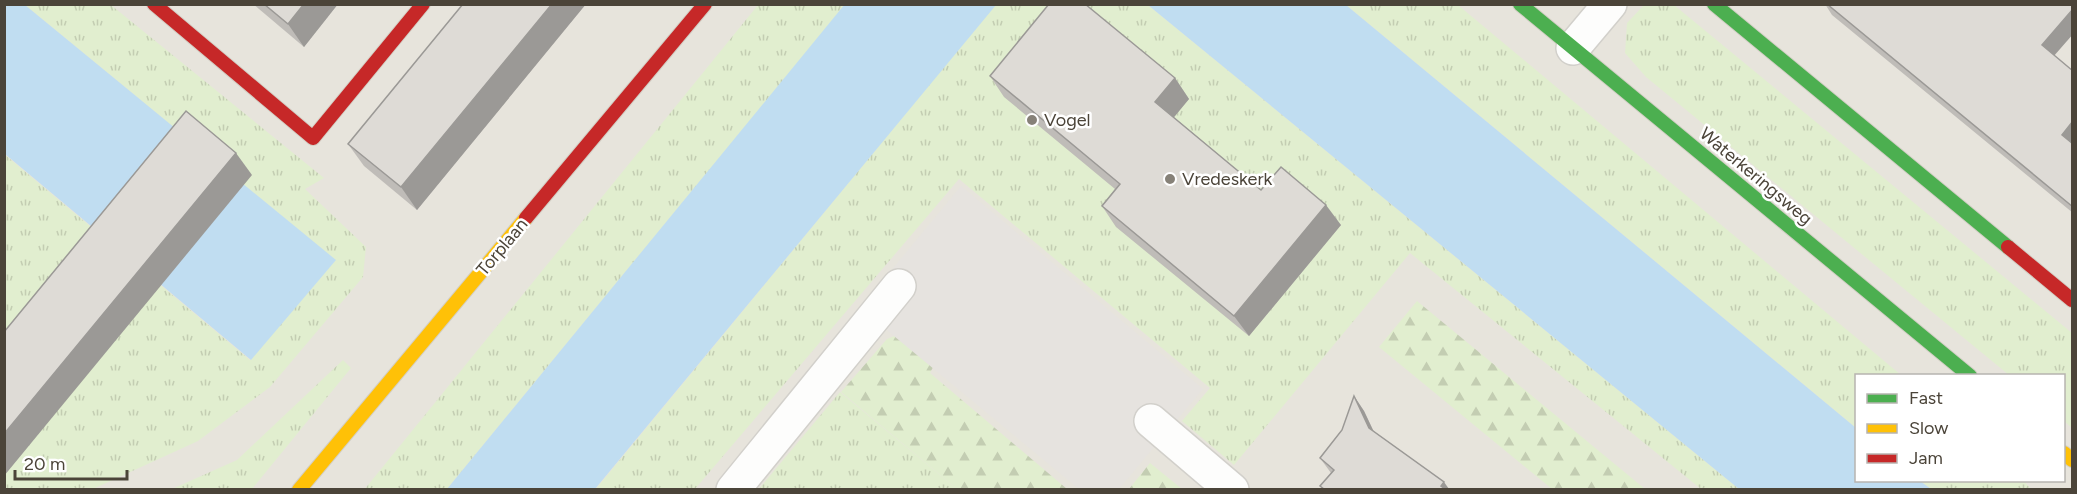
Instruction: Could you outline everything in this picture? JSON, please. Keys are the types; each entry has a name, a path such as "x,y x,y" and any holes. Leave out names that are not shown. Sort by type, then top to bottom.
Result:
{"street":[{"path":"154,4 313,138 423,4"},
{"name":"Torplaan","path":"299,489 705,4"},
{"name":"Waterkeringsweg","path":"1520,4 1969,374"},
{"path":"1573,48 1610,4"},
{"path":"1714,4 2073,300"},
{"path":"733,489 899,286"},
{"path":"1151,421 1232,489"}],"shaded area":[{"path":"4,5 2072,5 2072,489 5,489"},
{"path":"961,186 1203,389 1119,489 1079,489 860,308"}],"green space":[{"path":"996,4 1148,5 1739,489 1701,489 1410,253 1234,465 1182,421 1210,388 959,179 695,489 595,490"},
{"path":"25,5 111,5 324,178 305,189 366,247 363,277 270,387 198,441 93,489 5,489 4,154 250,360 335,260"},
{"path":"758,5 845,5 447,489 364,490"},
{"path":"1346,5 1458,5 1900,374 1855,374 1855,427"},
{"path":"1644,5 1674,5 2072,333 2072,428 2065,422 2065,374 2008,374 1646,77 1625,53 1627,23"},
{"path":"1417,301 1645,489 1552,489 1379,347"},
{"path":"909,330 944,346 930,373 1067,489 957,489 841,392 887,339"},
{"path":"343,360 351,368 252,489 172,489 237,460"},
{"path":"840,392 957,489 758,490"},
{"path":"1150,463 1182,489 1129,489"},
{"path":"1921,482 2025,482 2031,489 1931,489"}],"water":[{"path":"845,4 996,5 595,489 447,489"},
{"path":"4,5 25,5 336,260 251,360 5,154"},
{"path":"1148,5 1346,5 1855,427 1855,482 1921,482 1931,489 1739,489"}],"building":[{"path":"264,4 304,4 288,24"},
{"path":"463,4 552,4 401,187 348,144"},
{"name":"Vredeskerk","path":"1049,4 1085,4 1175,78 1155,102 1261,190 1281,167 1326,205 1234,316 1102,206 1120,184 990,76"},
{"path":"1827,4 2073,4 2073,9 2042,45 2073,71 2073,121 2062,135 2073,144 2073,207"},
{"path":"186,111 236,153 4,434 4,332"},
{"path":"1354,396 1369,428 1444,482 1441,486 1445,489 1324,489 1320,486 1334,470 1320,458 1342,430"}],"traffic: fast":[{"path":"1520,4 1968,374"},
{"path":"1714,4 2008,247"}],"traffic: slow":[{"path":"299,490 526,218"},
{"path":"2065,454 2072,460"}],"traffic: jam":[{"path":"154,4 313,138 423,4"},
{"path":"526,218 705,4"},
{"path":"2008,247 2072,300"}],"place":[{"name":"Vogel","path":"1032,120"},
{"name":"Vredeskerk","path":"1170,179"}]}
